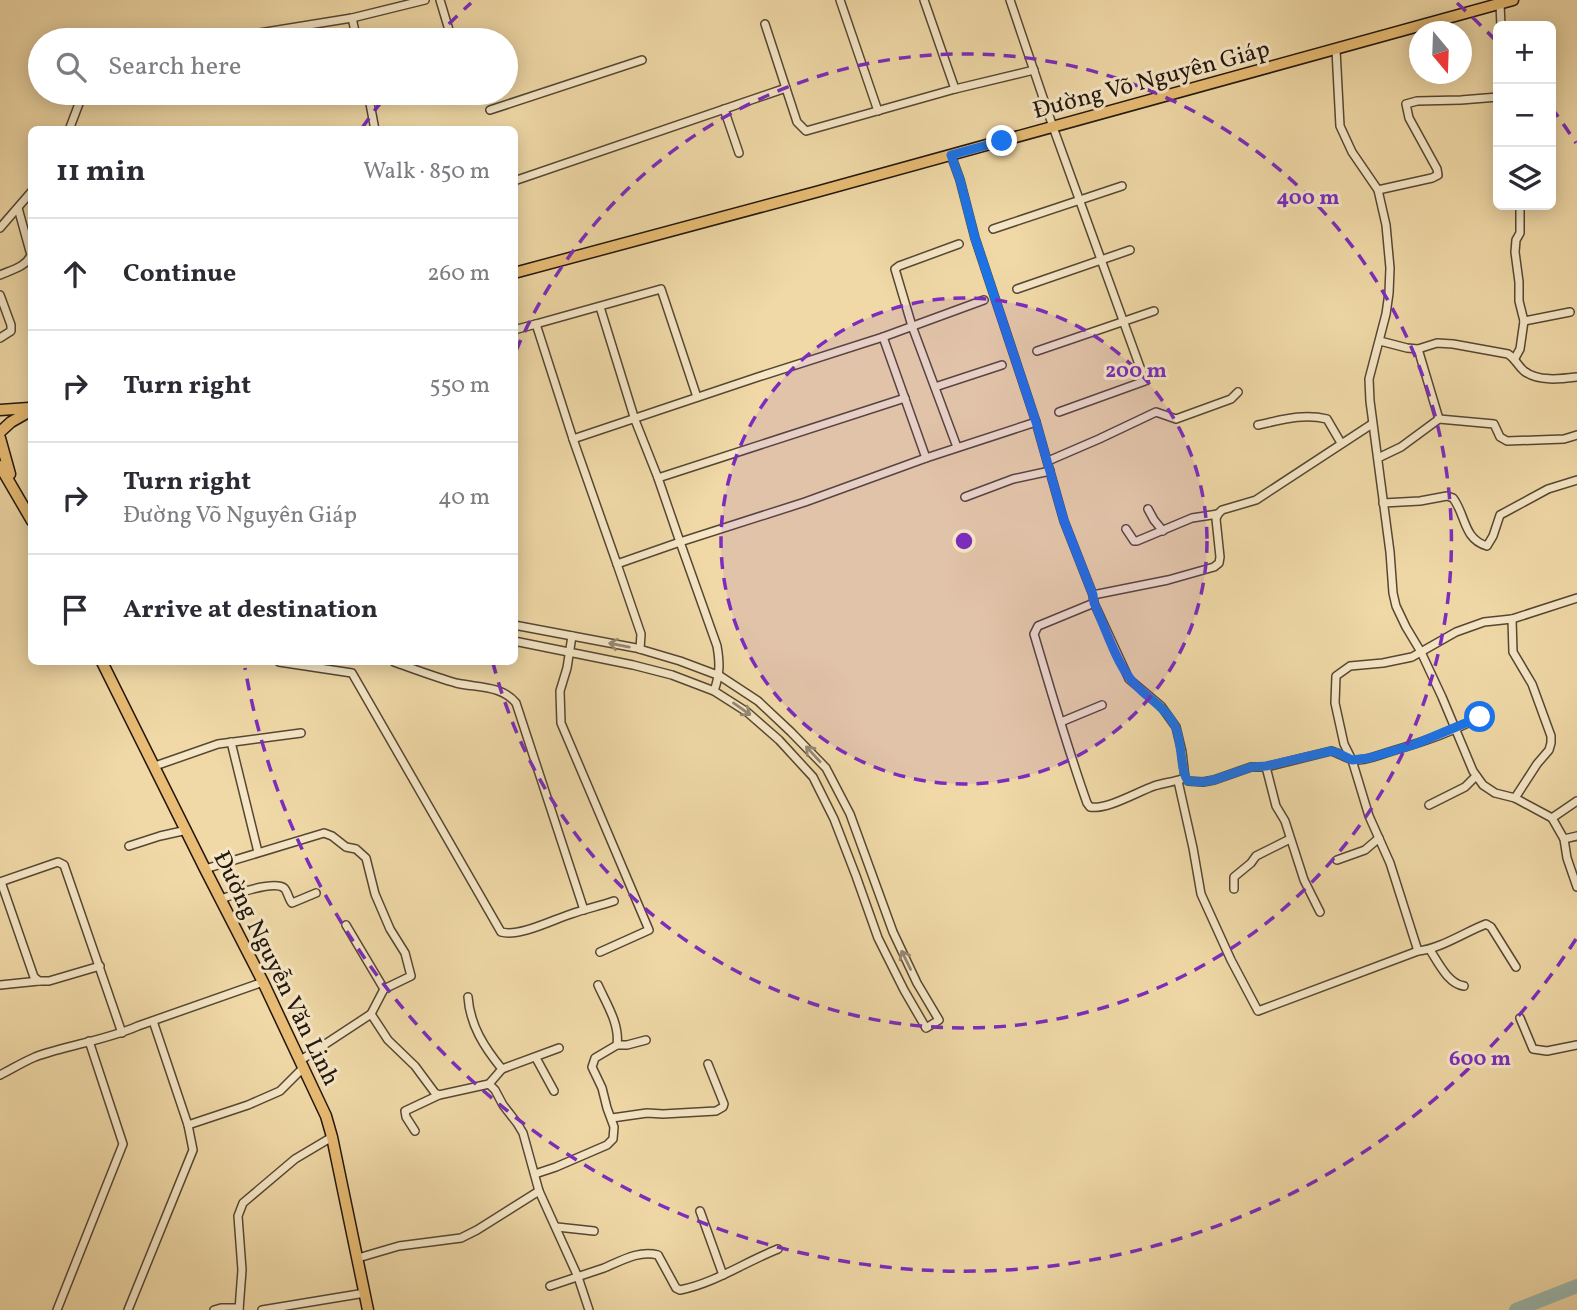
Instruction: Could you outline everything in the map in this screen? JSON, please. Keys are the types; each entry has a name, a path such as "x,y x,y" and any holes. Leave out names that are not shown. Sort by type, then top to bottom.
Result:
{"main road":[{"name":"Đường Võ Nguyên Giáp","path":"518,272 1513,0"},
{"path":"0,410 28,409"},
{"path":"0,432 28,411"},
{"path":"0,438 14,487"},
{"path":"0,466 28,513"},
{"name":"Đường Nguyễn Văn Linh","path":"104,665 263,982 326,1116 368,1310"}],"street":[{"path":"290,28 352,18 425,0"},
{"path":"440,0 448,28"},
{"path":"840,0 878,111"},
{"path":"925,0 955,89"},
{"path":"1010,0 1145,381 1059,411"},
{"path":"1500,4 1502,21"},
{"path":"352,18 354,28"},
{"path":"765,24 797,122 806,131 1034,70"},
{"path":"1336,50 1339,126 1352,152 1378,190 1386,225 1390,268 1389,293 1380,341 1369,379 1372,424 1396,606 1421,652 1476,776 1495,793 1515,798 1552,818 1564,839 1577,887"},
{"path":"518,101 642,60"},
{"path":"518,180 786,88"},
{"path":"1378,190 1438,175 1409,118 1406,104 1417,101 1493,98"},
{"path":"71,126 78,105"},
{"path":"370,105 374,126"},
{"path":"490,110 505,105"},
{"path":"723,109 739,153"},
{"path":"951,155 1036,422 1064,521 1093,599 1129,679 1161,706 1176,727 1182,752 1182,779 1201,894 1258,1011 1418,951 1430,950 1486,924 1491,927 1516,967"},
{"path":"993,229 1122,186"},
{"path":"0,228 28,196"},
{"path":"18,208 28,244"},
{"path":"1515,358 1520,349 1524,321 1519,301 1516,253 1516,240 1520,233 1520,210"},
{"path":"957,447 912,326 895,269 959,244"},
{"path":"1017,289 1130,250"},
{"path":"0,275 28,262"},
{"path":"518,329 661,289 697,397"},
{"path":"0,295 11,325 11,331 0,338"},
{"path":"573,439 883,337 984,300"},
{"path":"600,307 635,420 717,646 720,676 714,691"},
{"path":"1037,351 1154,311"},
{"path":"1524,321 1570,312"},
{"path":"536,324 641,634 640,649"},
{"path":"883,337 926,457"},
{"path":"1380,341 1418,349 1437,343 1454,344 1508,354 1535,377 1577,377"},
{"path":"1418,349 1439,419"},
{"path":"935,387 1002,365"},
{"path":"1048,461 1156,412 1176,419 1231,399 1238,392"},
{"path":"658,478 905,398"},
{"path":"1258,425 1306,416 1326,419 1341,443"},
{"path":"1378,458 1401,447 1439,419 1494,424 1500,437 1507,441 1564,439 1577,435"},
{"path":"617,564 805,502 926,457 1036,422"},
{"path":"1126,529 1133,541 1192,518 1217,514 1256,500 1372,424"},
{"path":"965,497 1013,480 1050,471"},
{"path":"1383,503 1447,496 1453,498 1474,541 1487,547 1500,515 1548,489 1577,480"},
{"path":"1148,509 1163,531"},
{"path":"1217,514 1220,557 1214,567 1093,599 1038,626 1034,634 1070,756 1090,807 1097,808 1182,779 1203,782 1214,780 1251,767 1331,751 1352,760 1369,758 1413,745 1487,712"},
{"path":"1418,951 1390,863 1369,816 1352,760 1344,744 1335,703 1336,676 1350,666 1412,657 1456,632 1484,622 1512,619 1577,598"},
{"path":"1512,619 1513,652 1532,684 1551,743 1549,750 1515,798"},
{"path":"518,626 640,649 680,661 720,676 758,701 826,768 850,814 893,932 917,983 939,1020 926,1028 904,990 878,938 834,819 813,777 779,740 747,712 714,691 672,675 633,664 518,642"},
{"path":"572,636 560,691 561,723 649,930 600,952"},
{"path":"299,665 352,673 501,932 507,934 524,930 614,901"},
{"path":"403,665 458,683 500,691 509,695 516,703 584,910"},
{"path":"1061,722 1102,705"},
{"path":"155,766 218,744 301,733"},
{"path":"231,742 258,852"},
{"path":"1266,766 1276,806 1285,821 1304,880 1320,912"},
{"path":"1429,805 1465,787 1476,776"},
{"path":"1552,818 1577,802"},
{"path":"129,846 187,830"},
{"path":"188,1125 280,1091 302,1063 371,1014 384,989 411,976 405,953 390,929 375,894 366,858 356,849 346,848 332,836 324,832 205,869"},
{"path":"1564,839 1577,836"},
{"path":"1336,860 1365,850 1379,838"},
{"path":"1234,889 1234,877 1256,856 1290,839"},
{"path":"39,981 34,977 1,882 58,862 64,865 122,1033"},
{"path":"221,900 236,893 266,886 282,886 292,903 316,893"},
{"path":"346,925 384,989"},
{"path":"1430,950 1451,980 1464,986"},
{"path":"0,985 49,981 100,966"},
{"path":"0,1075 35,1058 122,1033 263,982"},
{"path":"598,985 616,1026 617,1045"},
{"path":"468,997 471,1019 477,1033 502,1069"},
{"path":"371,1014 388,1040 415,1066 439,1095"},
{"path":"1520,1018 1533,1049 1547,1051 1577,1045"},
{"path":"128,1310 192,1150 188,1125 153,1021"},
{"path":"536,1174 607,1145 613,1139 612,1118 592,1067 593,1062 595,1058 617,1045 646,1040"},
{"path":"57,1310 123,1144 89,1041"},
{"path":"415,1131 405,1111 439,1095 489,1084 502,1069 559,1048"},
{"path":"536,1058 554,1091"},
{"path":"612,1118 648,1113 719,1110 724,1104 708,1065"},
{"path":"489,1084 523,1133 539,1191 557,1227 589,1310"},
{"path":"214,1310 239,1309 242,1270 238,1216 243,1203 295,1159 332,1137"},
{"path":"358,1258 399,1246 461,1238 539,1191"},
{"path":"700,1211 723,1275"},
{"path":"557,1227 594,1231"},
{"path":"550,1286 628,1257 652,1254 658,1255 676,1288 680,1290 723,1275 778,1249"},
{"path":"262,1310 365,1293"}],"waterway":[{"path":"1516,1310 1577,1286"}],"route":[{"path":"1002,141 951,155 975,238 1036,422 1064,521 1094,603 1129,679 1161,706 1176,727 1185,778 1188,781 1214,780 1251,767 1292,761 1331,751 1352,760 1369,758 1413,745 1480,717"}]}
